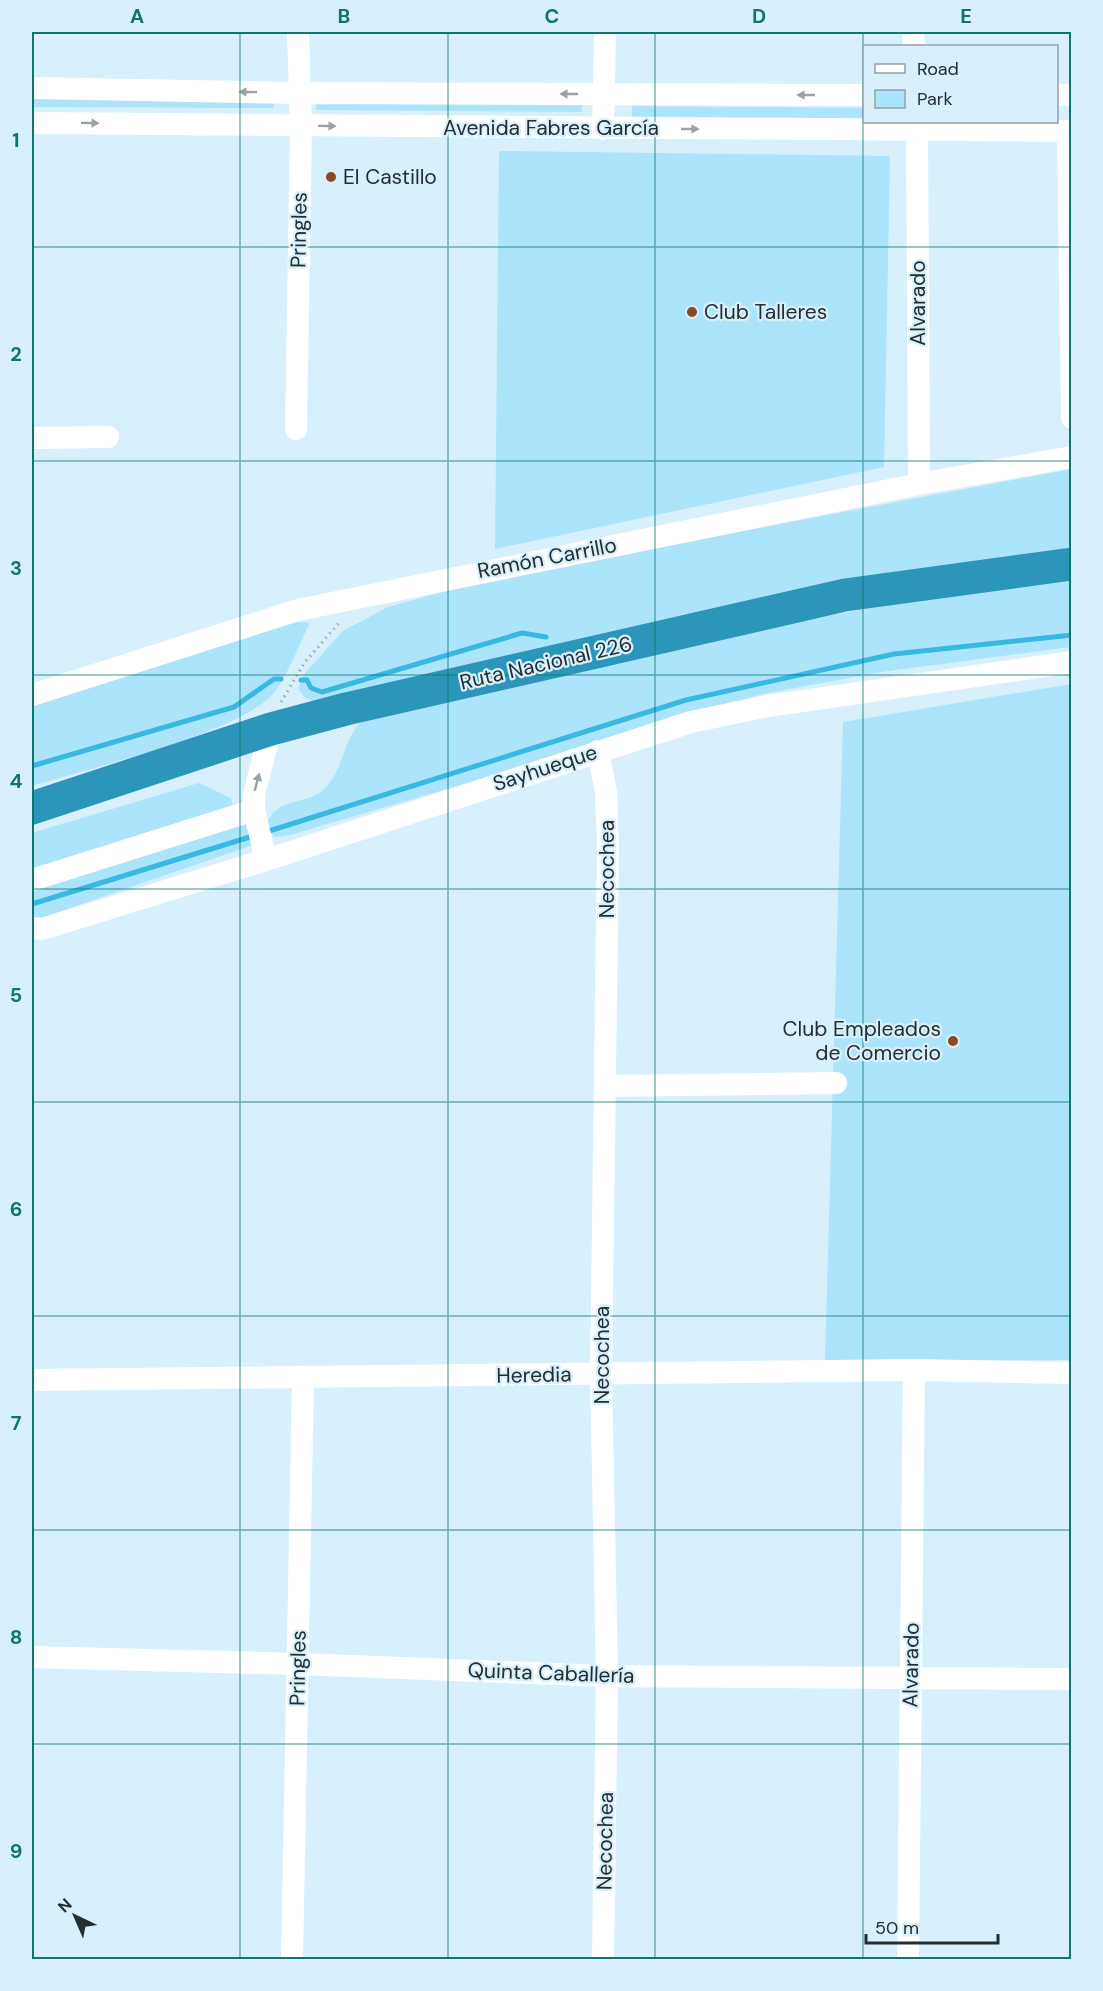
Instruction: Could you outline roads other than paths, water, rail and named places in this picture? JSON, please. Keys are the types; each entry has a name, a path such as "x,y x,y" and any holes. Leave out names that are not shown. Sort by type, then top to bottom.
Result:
{"highway":[{"name":"Ruta Nacional 226","path":"32,808 271,729 845,595 1071,564"}],"street":[{"name":"Pringles","path":"296,429 301,126 298,32"},
{"path":"603,129 606,94 605,32"},
{"name":"Avenida Fabres García","path":"32,88 299,93 863,95"},
{"name":"Avenida Fabres García","path":"32,123 603,129 917,126 1070,131"},
{"name":"Alvarado","path":"917,126 919,484"},
{"path":"1070,131 1071,418"},
{"path":"32,438 108,437"},
{"name":"Ramón Carrillo","path":"32,695 298,610 919,484 1071,457"},
{"name":"Sayhueque","path":"32,928 42,929 266,860 691,722 768,706 1071,662"},
{"path":"266,860 254,810 254,794 271,729"},
{"name":"Necochea","path":"598,751 606,792 608,847 601,1374 607,1676 603,1959"},
{"path":"32,880 254,810"},
{"path":"605,1086 836,1083"},
{"name":"Alvarado","path":"908,1959 914,1371"},
{"name":"Heredia","path":"32,1380 914,1371 1071,1373"},
{"name":"Pringles","path":"292,1959 303,1377"},
{"name":"Quinta Caballería","path":"32,1657 299,1664 607,1676 1071,1678"}],"waterway":[{"path":"301,680 307,680 311,688 322,692 522,633 546,637"},
{"path":"269,831 686,700 894,654 1072,635"},
{"path":"32,766 234,707 274,679 281,679"},
{"path":"32,904 250,837"}],"place":[{"name":"El Castillo","path":"331,177"},
{"name":"Club Talleres","path":"692,312"},
{"name":"Club Empleados de Comercio","path":"953,1041"}]}
